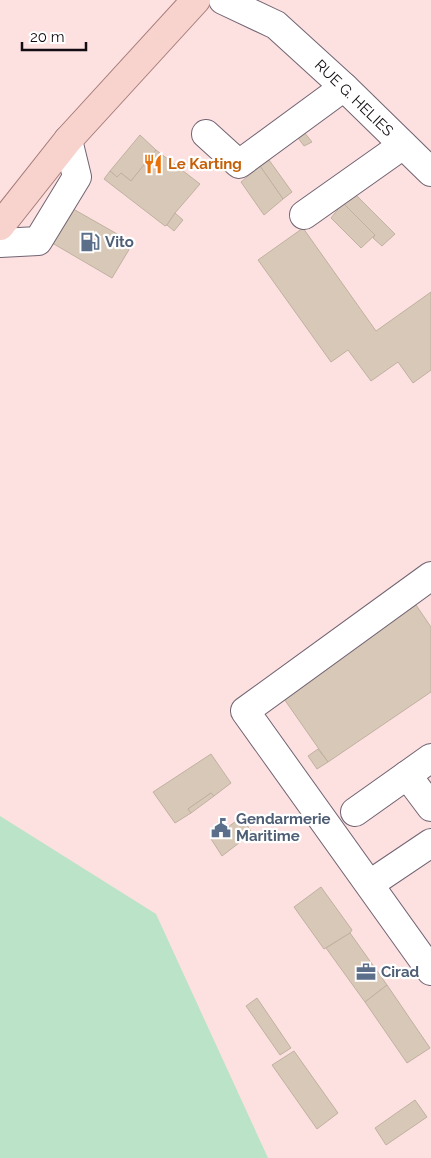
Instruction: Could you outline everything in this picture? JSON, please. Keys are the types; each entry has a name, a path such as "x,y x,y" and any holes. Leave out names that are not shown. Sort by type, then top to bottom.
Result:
{"main road":[{"path":"0,226 68,140 196,0"}],"lane":[{"name":"RUE G. HELIES","path":"223,0 276,25 344,87 431,172"},
{"name":"RUE G. HELIES","path":"262,0 276,25"},
{"path":"206,134 239,164 344,87"},
{"path":"0,243 38,241 77,177 68,140"},
{"path":"304,215 403,145"},
{"path":"431,576 245,711 431,971"},
{"path":"355,812 431,758"},
{"path":"406,775 431,807"},
{"path":"370,884 431,843"}],"shaded area":[{"path":"0,0 431,0 431,1158 0,1158"}],"green space":[{"path":"0,816 156,914 268,1158 0,1158"}],"building":[{"path":"299,126 312,142 304,146 293,131"},
{"path":"140,135 156,150 131,181 121,173 117,177 110,171"},
{"path":"156,150 200,184 165,226 104,179 110,171 117,177 121,173 131,181"},
{"path":"269,160 292,192 283,199 260,166"},
{"path":"260,166 283,199 264,215 241,182"},
{"path":"355,194 395,234 382,246 373,238 375,235 343,203"},
{"path":"343,203 375,235 361,248 331,218"},
{"name":"Vito","path":"68,206 133,243 112,278 47,240"},
{"path":"175,213 183,220 174,231 167,225"},
{"path":"303,228 376,331 431,292 431,370 413,383 398,362 371,381 348,350 331,362 258,260"},
{"path":"416,605 431,627 431,692 328,762 282,696"},
{"path":"318,749 328,762 317,769 308,756"},
{"path":"211,754 231,783 214,796 211,793 188,809 191,813 175,823 153,792"},
{"path":"211,793 214,796 191,813 188,809"},
{"path":"242,817 252,833 222,856 211,839"},
{"path":"321,887 352,930 324,949 294,907"},
{"path":"350,933 387,985 365,1002 326,948"},
{"path":"387,985 430,1048 407,1063 365,1002"},
{"path":"257,998 291,1048 280,1055 246,1006"},
{"path":"294,1051 338,1113 317,1129 272,1065"},
{"path":"415,1100 427,1117 386,1145 375,1128"}],"place":[{"name":"Le Karting","path":"153,164"},
{"name":"Vito","path":"90,242"},
{"name":"Gendarmerie Maritime","path":"221,828"},
{"name":"Cirad","path":"366,972"}]}
